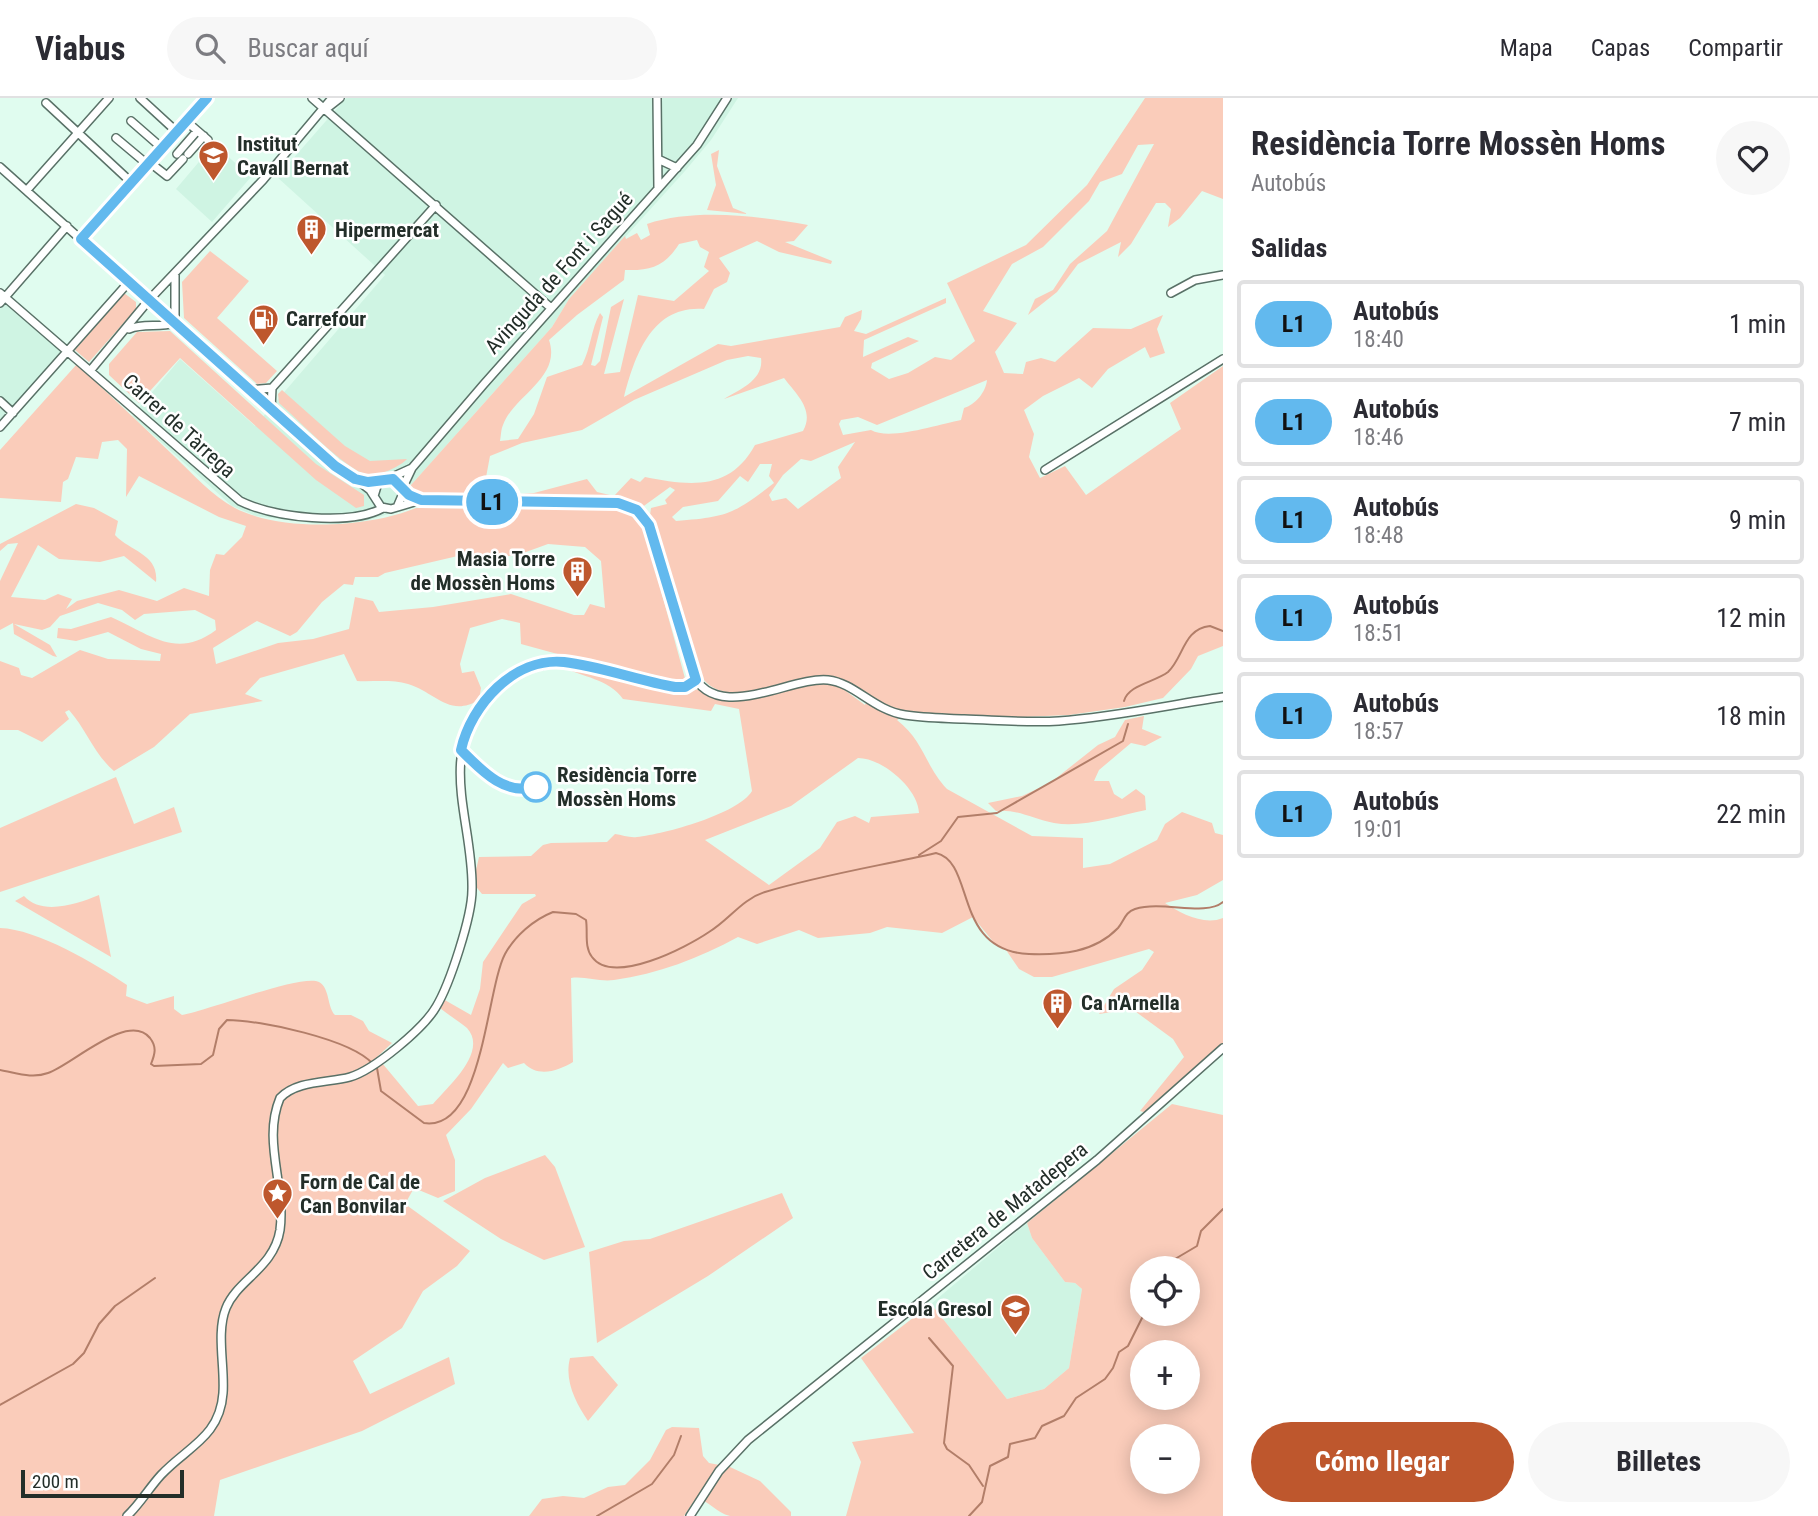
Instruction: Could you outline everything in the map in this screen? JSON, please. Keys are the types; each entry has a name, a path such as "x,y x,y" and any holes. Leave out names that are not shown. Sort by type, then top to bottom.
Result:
{"street":[{"path":"27,190 109,98"},
{"path":"140,98 177,132"},
{"path":"81,239 207,98"},
{"path":"312,98 551,308"},
{"path":"326,109 332,98"},
{"path":"90,371 127,330 149,300 326,109 340,98"},
{"path":"657,98 658,188"},
{"name":"Avinguda de Font i Sagué","path":"403,489 412,468 677,167 708,130 727,98"},
{"path":"46,103 132,183"},
{"path":"131,121 162,148"},
{"path":"116,138 147,164 153,165 167,176 183,155 203,136 187,121"},
{"path":"659,158 677,167"},
{"path":"659,158 665,181"},
{"path":"2,172 27,190 327,460 355,479 383,508 421,500 612,503 637,510 651,530 696,680 715,692 751,697 800,683 831,681 844,685 872,705 906,715 1023,722 1093,717 1223,697"},
{"path":"271,409 272,388 436,205"},
{"path":"2,298 67,226"},
{"path":"175,275 175,323"},
{"path":"1171,293 1195,280 1223,275"},
{"path":"0,427 128,283"},
{"path":"163,287 167,287 176,296"},
{"name":"Carrer de Tàrrega","path":"2,298 68,351 240,501 261,509 348,519 383,508"},
{"path":"141,313 144,325"},
{"path":"127,330 144,325 154,327 175,323"},
{"path":"1045,470 1223,359"},
{"path":"250,390 272,388"},
{"path":"0,401 13,413"},
{"name":"Avinguda de Font i Sagué","path":"390,478 412,468"},
{"path":"355,479 378,483 390,478 421,500"},
{"path":"365,515 375,498 378,483"},
{"path":"398,506 403,489"},
{"path":"127,1516 160,1476 202,1441 217,1421 223,1394 222,1326 226,1306 261,1267 279,1232 272,1124 280,1098 292,1089 347,1078 366,1070 431,1014 459,947 472,888 459,764 467,726 486,699 515,674 563,662 675,687 685,687 696,680"},
{"name":"Carretera de Matadepera","path":"690,1516 724,1464 748,1440 1066,1185 1223,1048"}],"shaded area":[{"path":"346,98 738,98 711,140 685,171 569,299 552,327 411,485 415,506 359,523 317,524 256,516 232,506 132,416 180,359 255,426 385,275 277,177"},
{"path":"1145,98 1223,98 1223,199 1202,191 1180,218 1168,227 1171,209 1165,203 1156,203 1131,244 1118,257 1121,242 1078,264 1057,292 1028,315 1035,299 1053,290 1070,264 1107,231 1154,144 1138,145 1122,174 1100,182 1089,201 1043,247 1012,264 983,311 1017,323 995,352 1004,373 1023,374 1026,362 1041,358 1055,362 1093,328 1131,329 1163,315 1157,329 1165,353 1150,358 1145,347 1108,369 1092,388 1079,378 1043,396 1024,410 1034,434 1029,457 1040,478 1065,466 1086,495 1181,429 1170,403 1223,366 1223,646 1198,656 1191,669 1163,698 1125,707 1069,715 998,718 907,713 897,720 913,736 947,789 1032,836 1083,838 1083,868 1110,864 1157,840 1165,824 1182,812 1212,823 1215,833 1223,835 1223,880 1197,895 1165,903 1200,919 1223,918 1223,1045 1147,1113 1140,1111 1184,1057 1173,1039 1132,1009 1099,1014 1114,989 1142,970 1154,952 1149,949 1052,977 1034,977 1019,969 1006,950 995,944 973,917 942,933 887,927 870,933 818,938 799,930 757,944 738,937 708,952 646,974 608,980 571,978 573,1062 548,1072 535,1070 524,1063 508,1068 503,1063 471,1109 446,1135 455,1160 455,1191 438,1198 414,1188 405,1204 470,1251 457,1266 423,1291 402,1328 353,1361 370,1394 449,1357 455,1384 362,1431 220,1480 214,1516 0,1516 0,928 31,934 83,958 127,985 126,996 147,1004 174,996 174,1009 182,1015 275,987 319,982 325,989 335,1015 351,1015 363,1021 369,1031 392,1043 377,1057 418,1106 433,1104 463,1069 473,1048 467,1028 440,1008 443,999 471,1015 480,989 483,962 522,904 536,896 482,894 473,883 479,857 531,856 543,845 551,843 607,842 615,834 634,837 665,832 717,815 752,791 739,709 715,704 711,711 623,699 603,682 561,666 685,691 692,687 725,697 759,695 827,683 839,686 865,705 868,698 847,683 832,677 801,679 747,692 715,689 703,679 687,647 650,515 651,508 667,504 665,500 675,490 670,487 641,508 632,501 614,498 420,495 412,492 411,485 552,327 569,299 625,236 626,239 637,233 641,240 650,235 647,224 686,216 727,215 808,225 794,241 785,242 832,261 831,264 779,252 757,241 719,258 730,273 727,282 714,289 704,309 686,310 671,315 659,324 640,350 624,397 718,344 731,346 840,327 845,317 862,310 861,319 854,331 866,334 946,298 946,303 864,340 863,357 908,337 919,341 872,363 871,368 889,379 908,373 935,357 951,360 975,341 947,283 1026,245 1087,185","holes":["697,240 700,247 709,252 704,267 709,271 674,301 638,295 620,372 604,374 624,299 611,307 600,361 595,366 591,365 603,317 600,313 582,365 547,377 534,414 518,439 500,441 502,427 508,415 535,386 549,365 549,340 624,280 625,270 656,266 679,244","748,356 761,358 759,372 750,383 724,399 784,378 798,396 807,416 803,431 755,445 734,471 708,482 678,482 645,477 640,482 631,478 614,496 597,492 587,479 534,493 496,496 484,488 490,456 522,443 582,430 634,400 727,360","987,380 979,397 964,408 961,420 902,433 879,433 871,430 843,435 839,424 841,420 858,417 877,425","855,442 838,467 841,478 798,509 786,498 772,501 769,495 783,475 801,459 811,461","760,464 772,464 769,476 774,483 738,508 718,516 676,521 672,517 683,507 718,501 740,476 748,482","858,758 878,763 897,776 912,794 919,813 871,817 869,823 855,816 837,822 820,848 769,885 705,840 791,806"]},
{"name":"Institut Cavall Bernat","path":"214,144 251,177 212,222 176,189"},
{"path":"719,150 717,166 733,208 748,214 707,210 716,185 711,154"},
{"path":"210,251 249,281 217,318 277,371 266,383 257,384 184,318 182,282"},
{"path":"124,293 136,302 136,309 89,362 75,350"},
{"path":"0,294 63,350 0,421"},
{"path":"170,331 316,464 364,495 364,506 356,508 316,480 180,358 139,403 109,375 109,364 137,332"},
{"path":"77,364 211,491 235,508 255,516 301,524 327,524 375,520 416,508 614,509 633,515 643,525 686,682 594,664 521,644 520,623 502,619 470,628 460,664 462,673 474,671 481,688 479,700 468,705 450,705 402,682 357,681 344,654 260,678 245,694 263,701 190,714 154,747 114,771 101,757 69,710 65,712 69,719 42,742 18,730 0,730 0,661 19,668 21,675 32,678 80,650 108,659 160,661 161,654 141,649 108,632 76,641 57,638 58,628 71,629 111,617 175,644 202,639 216,630 215,620 195,610 144,614 135,620 122,610 98,603 60,616 50,627 42,630 14,624 50,645 57,657 53,656 14,634 13,623 0,630 0,581 18,543 8,544 0,551 0,544 76,504 94,508 118,521 115,535 149,559 156,573 156,582 124,556 100,562 59,559 38,545 11,597 45,600 58,594 72,599 66,609 77,601 119,590 157,601 184,588 209,596 210,570 216,554 224,555 242,537 246,526 219,517 139,476 126,497 127,449 118,440 102,442 98,459 76,457 68,479 63,482 61,502 0,498 0,450","holes":["548,544 585,547 601,561 605,608 590,604 584,615 574,615 511,594 433,607 379,612 373,601 355,597 349,629 313,639 278,643 216,664 213,648 257,621 290,636 297,632 322,602 344,584 353,585 355,577 378,577 462,555 515,556"]},
{"path":"282,390 345,446 370,461 407,459 395,468 377,474 368,475 358,471 335,454 279,403 278,394"},
{"path":"1144,716 1142,729 1162,737 1145,746 1131,743 1099,770 1094,781 1109,781 1114,794 1122,799 1136,789 1145,796 1146,810 1100,821 1065,824 1011,811 996,811 988,803 1022,796 1050,783 1098,745 1115,737 1125,720"},
{"path":"116,777 134,824 174,807 182,832 0,892 0,828"},
{"path":"99,895 111,957 15,901 24,896 40,906 50,907 81,902"},
{"path":"1172,1104 1223,1115 1223,1516 846,1516 861,1462 852,1442 914,1433 861,1358 931,1304 1007,1399 1044,1389 1069,1368 1082,1289 1075,1283 1065,1282 1032,1238 1027,1223"},
{"path":"545,1155 555,1167 585,1247 544,1260 501,1239 443,1201 485,1178"},
{"path":"782,1193 793,1218 708,1276 597,1343 589,1252 624,1241 650,1239"},
{"name":"Escola Gresol","path":"1027,1223 1032,1238 1065,1282 1075,1283 1082,1289 1069,1368 1044,1389 1007,1399 931,1304"},
{"path":"593,1356 618,1385 588,1421 572,1391 569,1367 570,1358"},
{"path":"672,1427 699,1428 703,1456 709,1463 730,1467 760,1481 791,1512 791,1516 730,1516 696,1498 684,1516 529,1516 542,1499 563,1496 584,1498 608,1487 625,1485 650,1460 666,1430"}],"waterway":[{"path":"1124,701 1136,687 1168,672 1194,632 1210,626 1223,631"},
{"path":"919,855 941,841 958,817 997,813 1123,741 1128,724"},
{"path":"377,1068 381,1091 424,1123 444,1120 459,1105 471,1083 480,1055 498,972 505,954 525,929 553,912 576,914 586,920 587,944 592,957 602,965 616,967 650,961 699,939 749,900 765,892 936,853 948,860 957,872 976,923 988,938 1005,949 1029,954 1065,953 1098,943 1118,928 1127,914 1135,909 1158,906 1206,908 1223,902"},
{"path":"0,1070 42,1075 100,1042 128,1031 140,1031 150,1038 154,1048 151,1064 154,1066 201,1064 213,1055 219,1029 227,1020 282,1027 326,1039 362,1055 373,1064"},
{"path":"1180,1256 1197,1246 1201,1231 1223,1209"},
{"path":"0,1405 73,1364 84,1353 99,1324 115,1306 155,1278"},
{"path":"969,1516 982,1502 990,1466 1008,1457 1010,1444 1035,1438 1042,1426 1064,1416 1076,1398 1105,1379 1119,1352 1128,1346 1138,1326"},
{"path":"929,1338 953,1366 944,1443 947,1449 969,1465 983,1486"},
{"path":"597,1516 652,1484 674,1455 681,1436"}],"bus line":[{"name":"L1","path":"207,98 81,239 298,434 335,466 355,479 378,483 386,478 393,479 399,482 409,495 421,500 618,503 637,510 649,525 688,662 696,680 691,685 675,687 563,662 525,670 510,677 490,694 472,718 461,750 507,787 517,790 536,787"}],"place":[{"name":"Institut Cavall Bernat","path":"214,183"},
{"name":"Hipermercat","path":"312,257"},
{"name":"Carrefour","path":"263,346"},
{"name":"Masia Torre de Mossèn Homs","path":"578,598"},
{"name":"Residència Torre Mossèn Homs","path":"536,787"},
{"name":"Ca n'Arnella","path":"1058,1030"},
{"name":"Forn de Cal de Can Bonvilar","path":"277,1221"},
{"name":"Escola Gresol","path":"1015,1336"}]}
